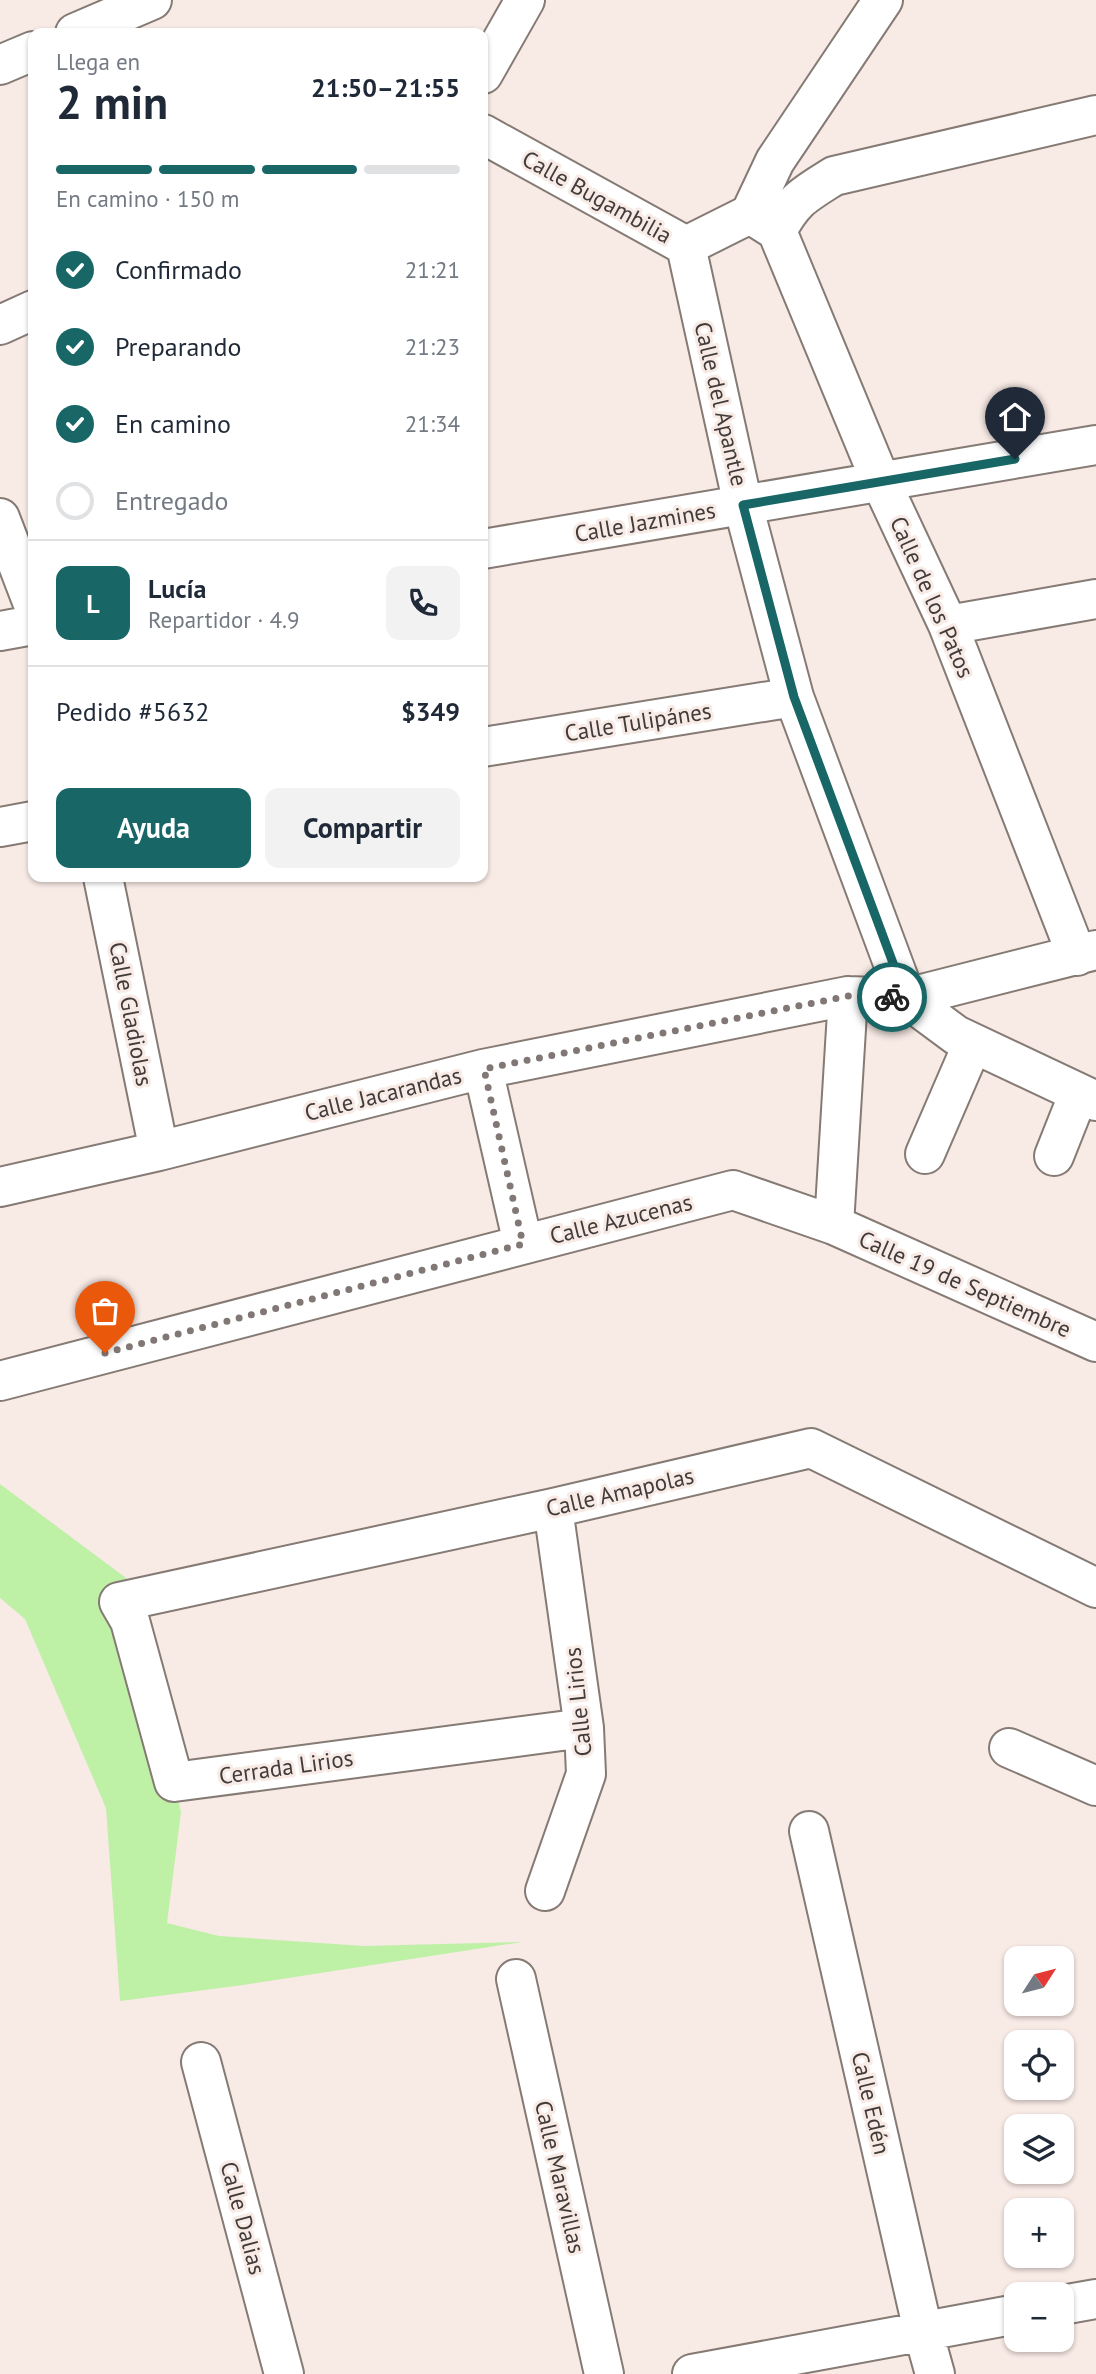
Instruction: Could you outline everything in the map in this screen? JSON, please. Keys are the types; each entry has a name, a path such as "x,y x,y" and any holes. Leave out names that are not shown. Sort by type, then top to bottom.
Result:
{"street":[{"path":"87,28 152,0"},
{"path":"488,65 526,0"},
{"path":"763,223 775,161 883,0"},
{"path":"0,65 28,53"},
{"path":"763,223 834,176 1096,115"},
{"name":"Calle Bugambilia","path":"488,137 686,246 763,223"},
{"path":"775,161 798,173 834,176"},
{"name":"Calle de los Patos","path":"763,223 948,625 1086,953"},
{"name":"Calle del Apantle","path":"686,246 743,505 794,697 906,998"},
{"path":"0,325 28,312"},
{"name":"Calle Jazmines","path":"488,548 1096,445"},
{"path":"0,518 28,591"},
{"path":"948,625 1096,599"},
{"path":"0,631 28,626"},
{"name":"Calle Tulipánes","path":"488,746 794,697"},
{"path":"0,827 28,822"},
{"name":"Calle Gladiolas","path":"104,882 159,1150"},
{"name":"Calle Jacarandas","path":"0,1187 484,1069 848,996 906,998 1086,953"},
{"path":"834,1225 848,996"},
{"path":"906,998 957,1035 1088,1097 1054,1156"},
{"path":"925,1154 973,1043"},
{"path":"484,1069 523,1244"},
{"name":"Calle Azucenas","path":"0,1381 733,1190 834,1225"},
{"name":"Calle 19 de Septiembre","path":"834,1225 1096,1342"},
{"name":"Calle Amapolas","path":"119,1602 553,1508 811,1448 1096,1588"},
{"name":"Calle Lirios","path":"545,1891 586,1774 584,1728 553,1508"},
{"name":"Cerrada Lirios","path":"119,1602 130,1621 174,1782 584,1728"},
{"path":"1009,1748 1096,1786"},
{"name":"Calle Edén","path":"809,1831 935,2374"},
{"name":"Calle Maravillas","path":"516,1979 604,2374"},
{"name":"Calle Dalias","path":"201,2062 284,2374"},
{"path":"1074,2303 1096,2299"},
{"path":"692,2374 1004,2316"}],"green space":[{"path":"0,1484 126,1578 181,1812 167,1923 219,1936 364,1946 522,1942 120,2001 106,1808 25,1619 0,1598"}],"way so far":[{"path":"105,1353 523,1244 484,1069 848,996 892,997"}],"route":[{"path":"892,997 906,998 794,697 743,505 1015,459"}]}
